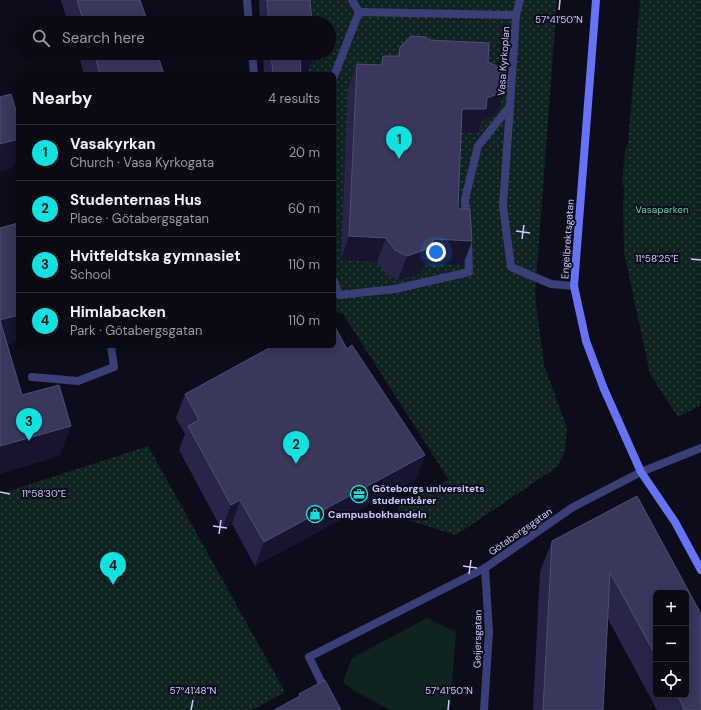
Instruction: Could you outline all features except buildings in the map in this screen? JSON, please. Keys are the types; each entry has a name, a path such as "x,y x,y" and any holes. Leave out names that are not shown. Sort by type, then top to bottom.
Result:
{"street":[{"path":"247,0 248,16"},
{"path":"336,72 359,12 352,0"},
{"path":"516,16 520,0"},
{"name":"Engelbrektsgatan","path":"596,0 574,286 586,341 604,389 641,472 675,522 701,570"},
{"name":"Vasa Kyrkoplan","path":"336,287 339,296 395,289 469,272 465,199 478,146 510,106 516,16 359,12"},
{"path":"253,60 254,72"},
{"path":"510,106 503,206 511,267 550,284 574,286"},
{"path":"32,378 78,381 114,367 111,348"},
{"name":"Götabergsgatan","path":"335,710 309,657 485,568 573,507 641,472 701,448"},
{"name":"Geijersgatan","path":"484,710 489,632 485,568"}],"green space":[{"path":"259,0 557,0 535,295 544,365 567,428 565,451 557,467 456,535 398,517 399,504 449,480 343,314 336,312 336,72 265,72 264,60 336,60 336,16 260,16"},
{"name":"Vasaparken","path":"640,0 701,0 701,405 678,417 650,374 624,252 623,204"},
{"path":"646,144 624,188 622,182 625,150 627,146"},
{"path":"148,446 285,692 252,710 0,710 0,494"},
{"path":"427,618 456,632 450,710 390,710 353,690 343,682 352,658"}],"place":[{"name":"Vasakyrkan","path":"399,159"},
{"name":"Hvitfeldtska gymnasiet","path":"29,441"},
{"name":"Studenternas Hus","path":"296,464"},
{"name":"Göteborgs universitets studentkårer","path":"359,494"},
{"name":"Campusbokhandeln","path":"315,514"},
{"name":"Himlabacken","path":"113,585"}]}
